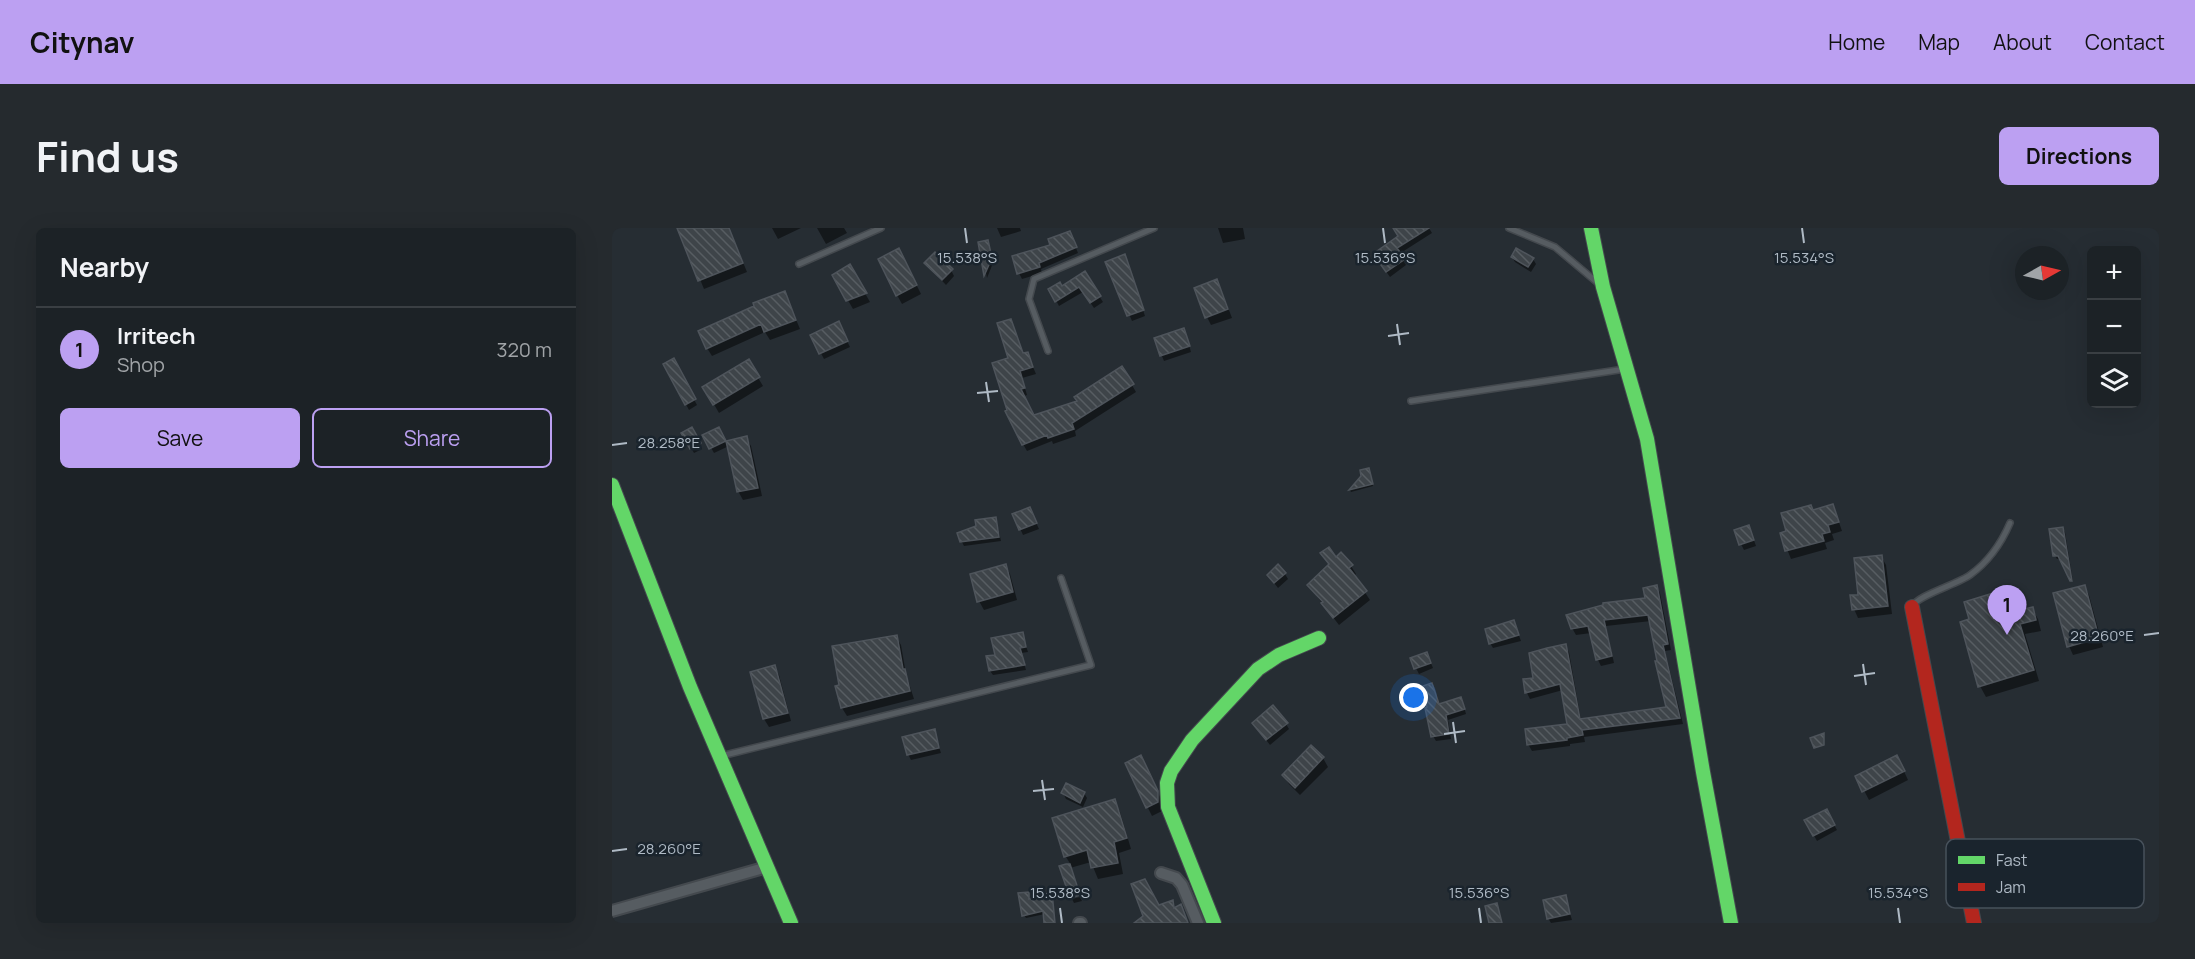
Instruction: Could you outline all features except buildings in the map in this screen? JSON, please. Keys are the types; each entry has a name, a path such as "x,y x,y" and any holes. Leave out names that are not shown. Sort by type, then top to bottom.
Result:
{"street":[{"path":"1592,228 1603,286 1647,439 1731,923"},
{"path":"612,485 665,624 791,923"},
{"path":"1912,607 1958,839"},
{"path":"1214,923 1168,807 1167,783 1171,771 1192,741 1258,669 1280,655 1319,638"},
{"path":"612,911 767,867"},
{"path":"1161,873 1176,878 1182,885 1198,923"},
{"path":"1971,908 1974,923"}],"lane":[{"path":"799,264 881,228"},
{"path":"1048,351 1029,299 1034,279 1154,228"},
{"path":"1509,228 1555,247 1603,286"},
{"path":"1411,401 1626,369"},
{"path":"1912,607 1914,601 1920,597 1938,592 1969,576 1990,557 2003,539 2010,523"},
{"path":"720,757 1091,665 1061,578"}],"traffic: fast":[{"path":"1591,228 1603,287 1647,439 1731,923"},
{"path":"612,485 690,687 791,923"},
{"path":"1214,923 1168,807 1167,783 1171,771 1192,740 1258,669 1279,655 1319,638"}],"traffic: jam":[{"path":"1912,607 1958,839"},
{"path":"1971,908 1974,923"}],"place":[{"name":"Irritech","path":"2007,635"}]}
